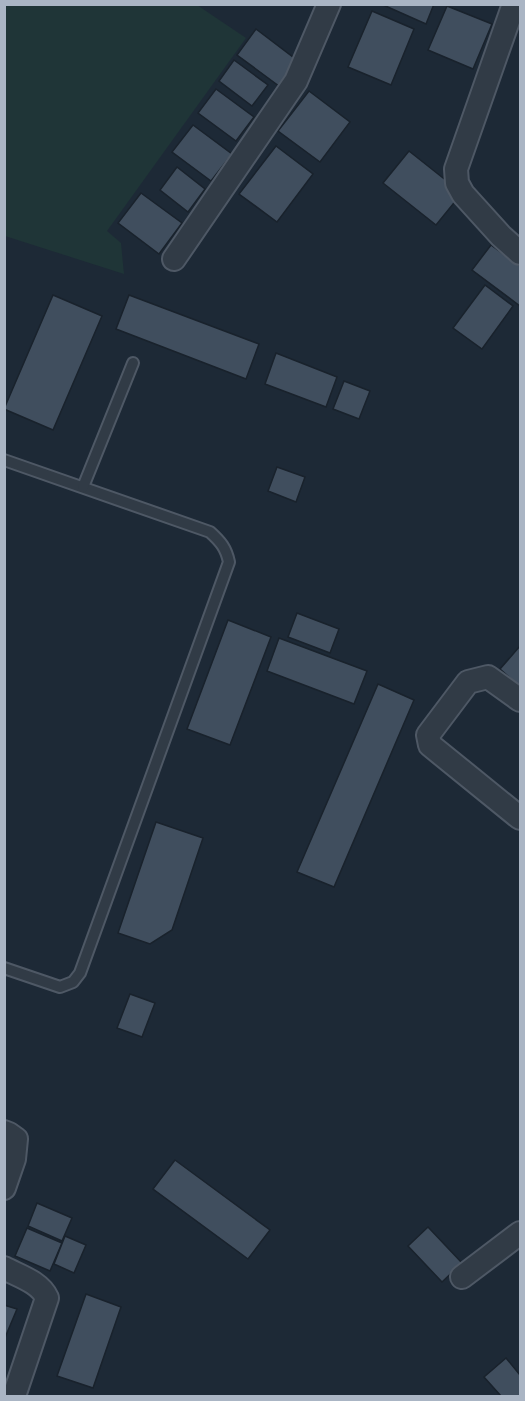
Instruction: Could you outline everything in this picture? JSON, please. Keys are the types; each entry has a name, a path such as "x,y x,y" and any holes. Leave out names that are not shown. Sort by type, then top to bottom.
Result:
{"street":[{"path":"174,259 296,81 329,4"},
{"path":"514,4 456,169 457,183 463,194 501,236 520,253"},
{"path":"520,700 488,676 473,679 468,682 428,735 430,745 520,818"},
{"path":"4,1132 16,1139 14,1159 4,1188"},
{"path":"462,1277 520,1233"},
{"path":"4,1268 35,1285 45,1293 47,1298 14,1396"}],"lane":[{"path":"83,487 133,363"},
{"path":"4,460 210,532 227,551 229,562 80,973 73,982 60,987 4,968"}],"green space":[{"path":"5,4 197,5 246,38 107,231 121,243 124,274 5,236"}],"building":[{"path":"381,4 434,4 426,24"},
{"path":"447,6 492,24 473,69 428,50"},
{"path":"372,11 414,29 391,85 348,67"},
{"path":"256,29 302,64 283,89 237,55"},
{"path":"234,60 268,85 252,106 219,81"},
{"path":"216,89 254,117 236,141 198,113"},
{"path":"309,91 350,122 320,162 278,131"},
{"path":"193,125 232,154 211,181 172,152"},
{"path":"276,146 313,174 277,222 239,194"},
{"path":"409,151 462,193 436,225 383,183"},
{"path":"177,167 205,189 188,212 160,190"},
{"path":"141,193 182,223 159,254 118,223"},
{"path":"491,245 520,266 520,306 472,270"},
{"path":"485,285 513,306 482,349 453,328"},
{"path":"53,295 102,316 53,430 4,409"},
{"path":"129,295 259,344 246,379 116,329"},
{"path":"276,353 337,377 326,407 265,384"},
{"path":"344,381 370,391 359,419 333,409"},
{"path":"277,467 305,477 296,502 268,491"},
{"path":"297,613 339,629 330,653 288,637"},
{"path":"228,620 271,637 230,745 187,729"},
{"path":"279,638 367,671 354,704 267,671"},
{"path":"520,646 520,687 500,669"},
{"path":"378,684 414,700 334,887 297,872"},
{"path":"156,822 203,838 172,930 150,944 118,933"},
{"path":"130,994 155,1003 142,1037 117,1028"},
{"path":"175,1160 270,1230 248,1259 153,1189"},
{"path":"37,1203 72,1218 62,1241 28,1226"},
{"path":"428,1227 462,1263 442,1282 408,1246"},
{"path":"27,1228 62,1243 50,1271 15,1256"},
{"path":"65,1236 86,1245 74,1273 54,1264"},
{"path":"86,1294 121,1307 93,1388 57,1376"},
{"path":"4,1305 17,1309 4,1340"},
{"path":"506,1358 520,1375 520,1396 501,1396 484,1377"}]}
